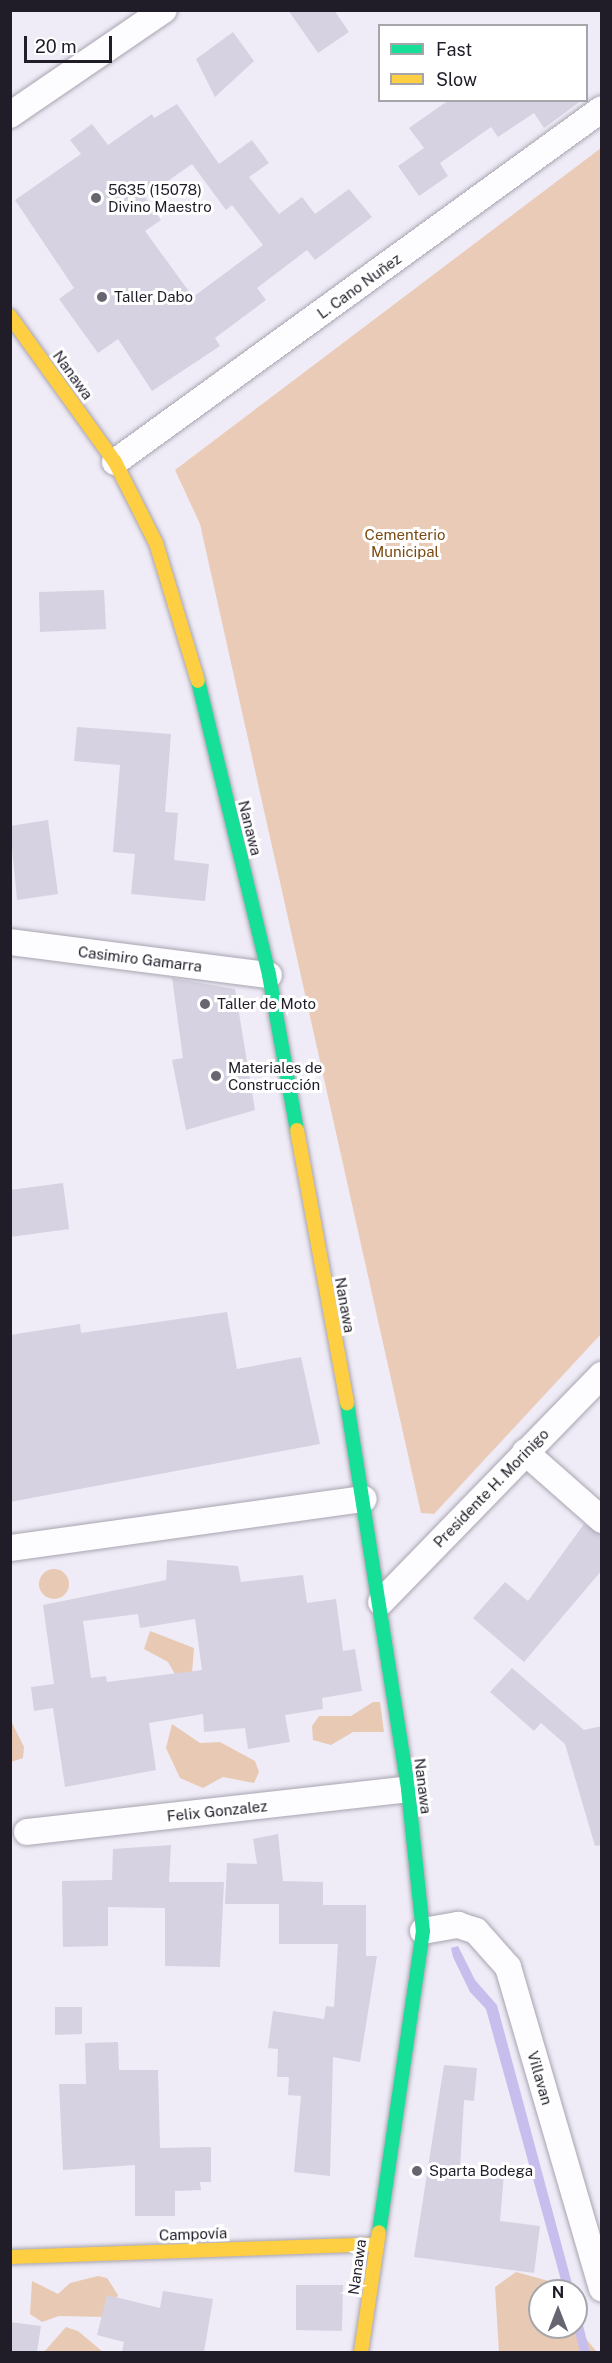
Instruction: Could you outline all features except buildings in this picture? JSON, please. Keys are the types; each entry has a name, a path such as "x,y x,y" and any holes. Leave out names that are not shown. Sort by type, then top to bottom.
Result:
{"street":[{"path":"10,115 164,10"},
{"name":"L. Cano Nuñez","path":"115,462 602,109"},
{"name":"Nanawa","path":"10,316 115,462 156,543 184,624 268,975 364,1499 408,1789 423,1931 361,2352"},
{"name":"Casimiro Gamarra","path":"10,942 268,975"},
{"name":"Presidente H. Morinigo","path":"381,1602 525,1452 602,1376"},
{"path":"525,1452 602,1520"},
{"path":"10,1548 364,1499"},
{"name":"Felix Gonzalez","path":"27,1832 408,1789"},
{"name":"Villavan","path":"423,1931 458,1925 476,1931 508,1967 602,2289"},
{"name":"Campovía","path":"10,2257 377,2244"}],"green space":[{"name":"Cementerio Municipal","path":"601,148 601,1334 434,1514 421,1513 200,524 175,470"}],"shaded area":[{"path":"54,1569 65,1573 69,1584 65,1595 54,1599 43,1595 39,1584 43,1573"},
{"path":"150,1631 194,1648 192,1673 175,1674 168,1662 144,1649"},
{"path":"373,1702 380,1702 384,1732 353,1732 331,1745 313,1740 312,1726 319,1716 351,1716"},
{"path":"11,1721 24,1747 23,1758 11,1762"},
{"path":"172,1724 200,1743 220,1742 255,1761 259,1772 254,1783 223,1777 203,1788 180,1778 166,1748"},
{"path":"458,1946 475,1980 497,2005 571,2279 561,2279 486,2009 470,1992 451,1948"},
{"path":"516,2272 542,2279 528,2279 528,2339 586,2339 597,2352 499,2352 495,2287"},
{"path":"98,2276 107,2278 118,2295 106,2317 59,2316 42,2322 30,2314 32,2281 58,2294 70,2283"},
{"path":"66,2327 78,2331 103,2352 44,2352"},
{"path":"577,2339 587,2339 590,2352 580,2352"}],"traffic: fast":[{"path":"198,681 269,975 297,1130"},
{"path":"347,1403 408,1789 423,1931 379,2232"}],"traffic: slow":[{"path":"10,316 115,462 156,543 198,681"},
{"path":"297,1130 347,1403"},
{"path":"361,2352 379,2232"},
{"path":"10,2257 377,2244"}],"place":[{"name":"5635 (15078) Divino Maestro","path":"96,198"},
{"name":"Taller Dabo","path":"102,297"},
{"name":"Taller de Moto","path":"205,1004"},
{"name":"Materiales de Construcción","path":"216,1076"},
{"name":"Sparta Bodega","path":"417,2171"}]}
